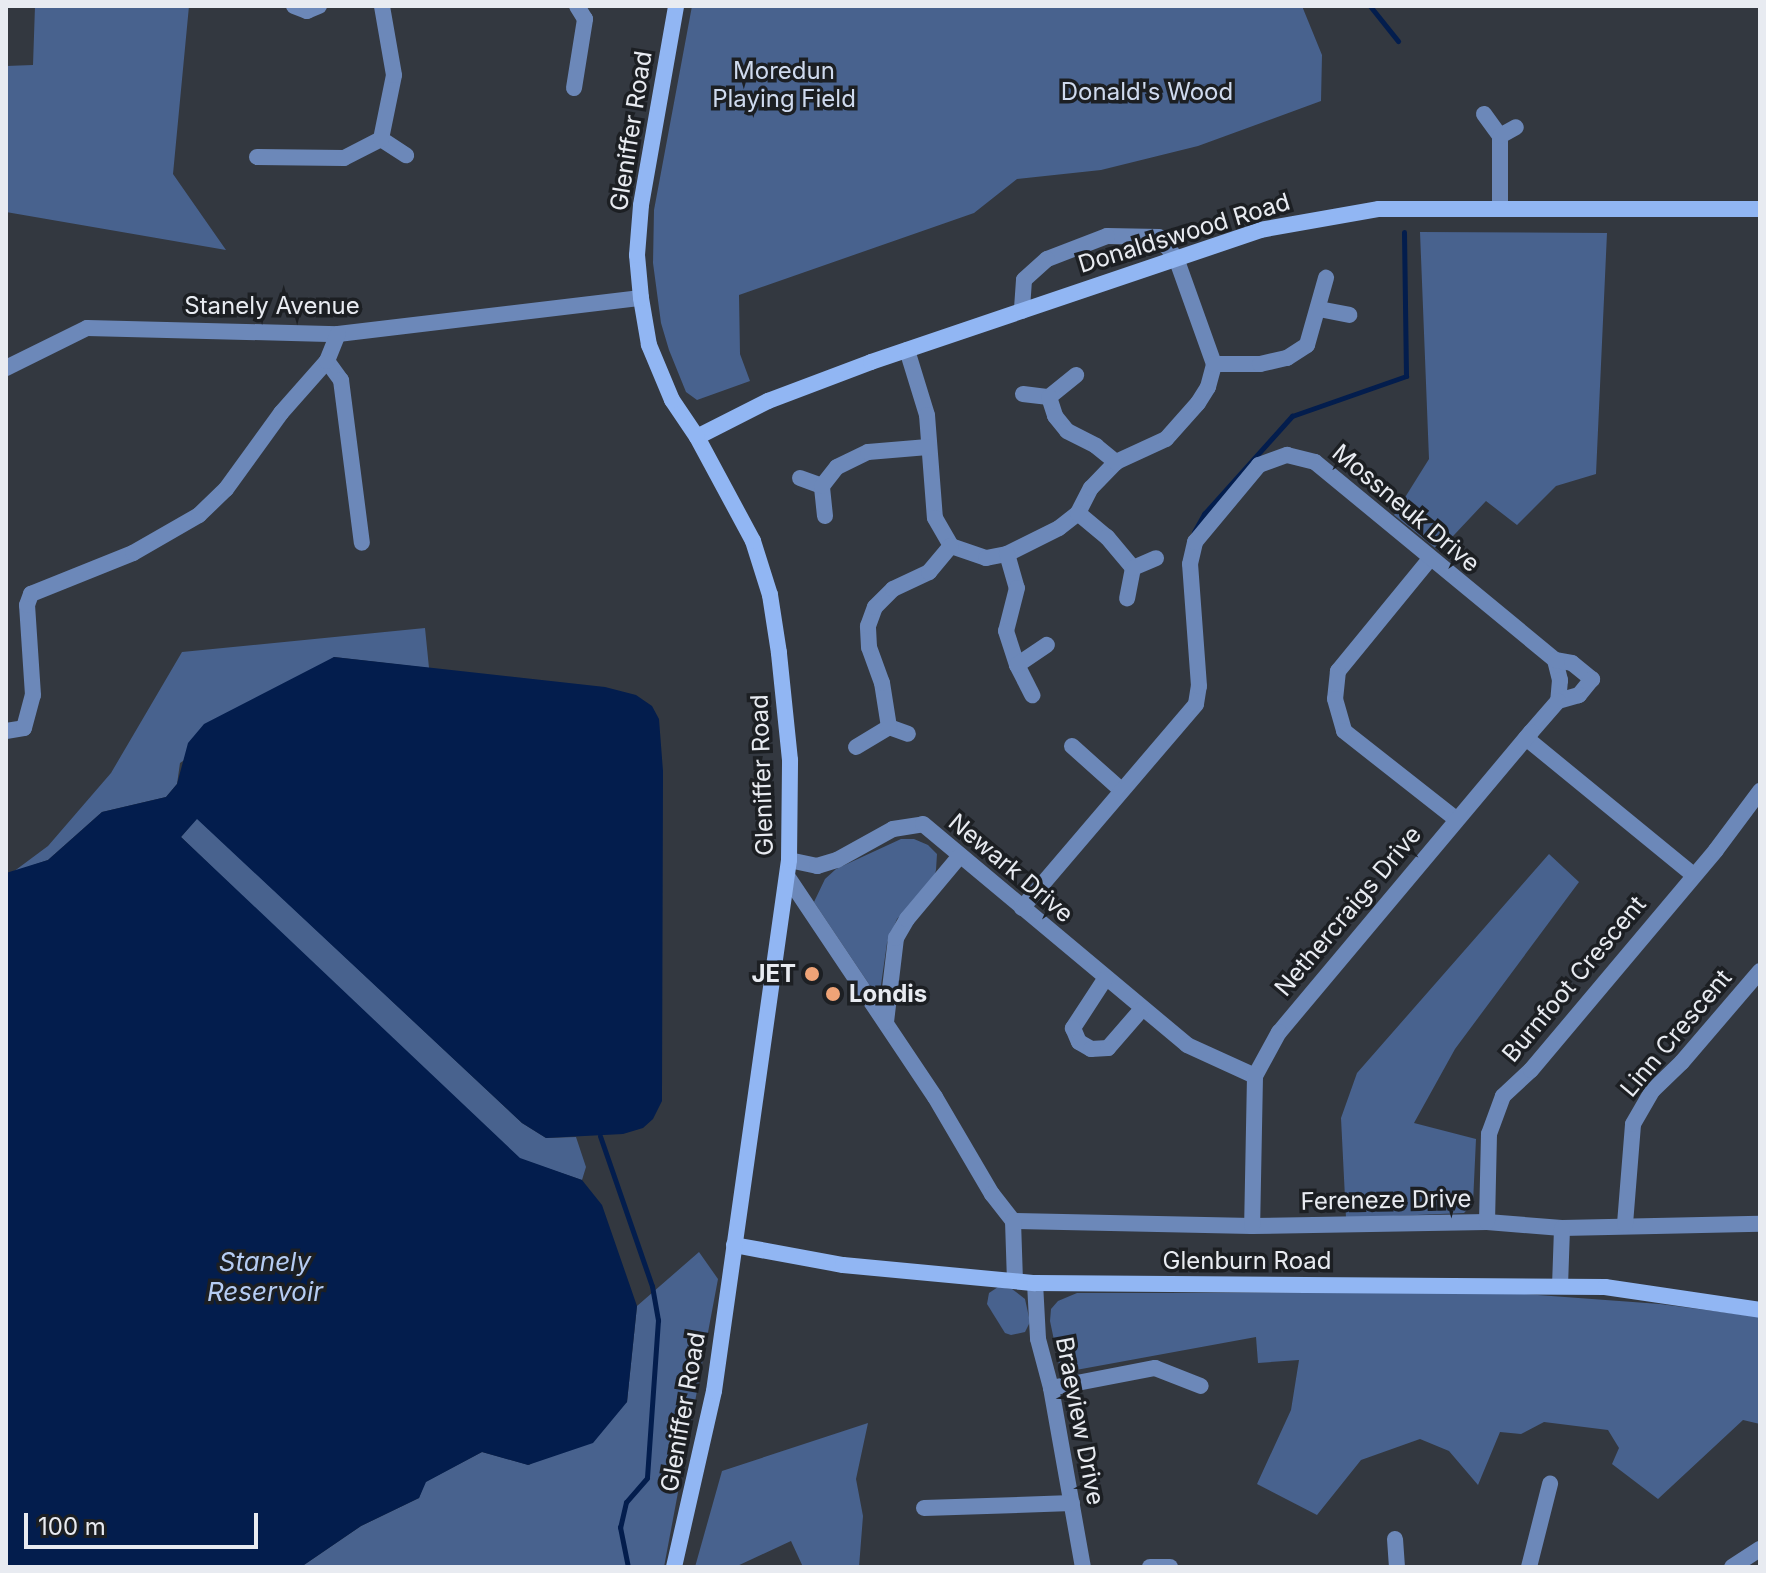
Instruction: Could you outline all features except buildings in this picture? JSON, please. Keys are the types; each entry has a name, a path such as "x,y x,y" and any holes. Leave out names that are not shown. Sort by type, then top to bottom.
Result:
{"street":[{"path":"294,6 307,11 319,6"},
{"path":"381,139 394,75 382,6"},
{"path":"574,88 585,19 577,6"},
{"name":"Gleniffer Road","path":"674,1567 714,1391 788,868 787,714 770,595 753,541 697,437 672,400 649,345 641,298 637,255 641,205 676,6"},
{"path":"1484,114 1500,136 1500,208"},
{"path":"1500,136 1516,127"},
{"path":"381,139 406,155"},
{"path":"257,157 344,158 381,139"},
{"name":"Donaldswood Road","path":"697,437 768,401 907,350 1260,230 1325,216 1379,209 1760,209"},
{"path":"907,350 924,398 935,518 951,546 986,558 1007,554 1059,528 1078,513 1091,488 1116,462 1166,439 1198,403 1208,387 1214,364 1176,258 1159,237 1107,236 1047,259 1024,280 1022,311"},
{"path":"1214,364 1260,364 1287,358 1307,345 1326,278"},
{"name":"Stanely Avenue","path":"6,368 87,328 338,334 641,298"},
{"path":"1319,309 1349,315"},
{"path":"6,731 24,728 33,695 27,605 31,594 133,553 199,515 226,489 281,413 327,361 338,334"},
{"path":"327,361 341,380 362,543"},
{"path":"1023,394 1049,397 1076,375"},
{"path":"1049,397 1055,416 1067,431 1096,446 1116,462"},
{"path":"825,516 822,486 837,467 868,452 928,447"},
{"name":"Mossneuk Drive","path":"1022,908 1196,704 1199,686 1190,564 1195,542 1259,465 1287,455 1315,462 1429,560 1555,660 1572,663 1592,679"},
{"path":"800,478 822,486"},
{"path":"1078,513 1107,537 1133,568"},
{"path":"889,727 882,683 869,647 868,626 875,607 893,589 929,572 951,546"},
{"path":"1007,554 1017,588 1006,631 1017,665 1032,695"},
{"path":"1133,568 1156,558"},
{"path":"1429,560 1338,671 1335,699 1344,731 1456,819"},
{"path":"1127,598 1133,568"},
{"path":"1017,665 1047,645"},
{"path":"1555,660 1560,680 1558,701"},
{"name":"Nethercraigs Drive","path":"1252,1226 1255,1076 1279,1032 1558,701 1579,695 1592,679"},
{"path":"889,727 908,734"},
{"path":"856,747 889,727"},
{"path":"1526,738 1692,874"},
{"path":"1072,746 1121,790"},
{"name":"Burnfoot Crescent","path":"1487,1222 1489,1134 1503,1096 1531,1070 1760,791"},
{"name":"Newark Drive","path":"788,868 817,866 837,860 893,829 923,824 1141,1010 1187,1045 1255,1076"},
{"path":"886,1022 896,938 907,919 959,857"},
{"path":"788,868 992,1194 1013,1221 1015,1281"},
{"name":"Linn Crescent","path":"1625,1224 1633,1124 1653,1090 1682,1062 1760,971"},
{"path":"1105,979 1073,1028 1079,1042 1091,1049 1108,1048 1141,1010"},
{"name":"Fereneze Drive","path":"1013,1221 1252,1226 1487,1222 1562,1228 1625,1224 1760,1224"},
{"path":"1560,1286 1562,1228"},
{"name":"Glenburn Road","path":"734,1245 843,1265 1035,1283 1560,1286 1688,1297 1760,1310"},
{"name":"Braeview Drive","path":"1035,1283 1038,1339 1051,1388 1083,1567"},
{"path":"1051,1388 1155,1368 1201,1386"},
{"path":"1529,1567 1550,1484"},
{"path":"924,1508 1072,1503"},
{"path":"1395,1539 1397,1567"},
{"path":"1732,1567 1760,1549"},
{"path":"1150,1567 1170,1567"}],"green space":[{"path":"35,6 189,6 173,174 226,250 6,212 6,66 33,65"},
{"path":"692,6 1302,6 1322,55 1321,101 1198,146 1101,170 1017,179 974,213 739,295 740,354 750,381 697,400 686,392 669,350 661,323 653,263 654,210"},
{"path":"1420,232 1607,233 1596,474 1556,486 1517,525 1486,501 1439,551 1394,515 1429,459"},
{"path":"425,628 429,668 334,657 180,763 177,784 166,797 102,812 48,860 13,872 48,846 111,773 182,652"},
{"path":"197,818 522,1123 546,1138 576,1137 586,1167 582,1180 520,1159 468,1113 181,837"},
{"path":"901,839 914,839 928,845 937,854 936,870 933,880 897,919 887,943 879,999 814,902 825,879 836,869"},
{"path":"1549,854 1579,882 1455,1049 1414,1123 1476,1139 1473,1203 1464,1213 1346,1218 1341,1118 1357,1073"},
{"path":"699,1252 718,1279 664,1567 301,1567 361,1526 419,1498 425,1482 482,1452 529,1465 627,1402 637,1306"},
{"path":"998,1287 1012,1289 1025,1299 1030,1322 1025,1332 1005,1333 987,1304 989,1293"},
{"path":"1077,1293 1511,1293 1660,1304 1760,1317 1760,1424 1743,1420 1658,1499 1612,1464 1619,1448 1608,1430 1544,1422 1521,1434 1500,1432 1478,1485 1449,1451 1420,1439 1361,1460 1317,1515 1257,1484 1291,1410 1299,1360 1258,1363 1256,1337 1065,1372 1060,1369 1050,1321 1051,1309 1058,1301"},
{"path":"868,1423 856,1479 863,1516 859,1567 803,1567 791,1541 735,1567 695,1567 722,1471"}],"water":[{"name":"Stanely Reservoir","path":"334,657 605,687 636,695 652,706 659,719 663,771 662,1101 653,1119 643,1128 623,1134 546,1138 522,1123 197,819 181,837 520,1158 582,1180 602,1205 637,1306 627,1402 593,1443 528,1465 482,1452 426,1482 419,1498 361,1526 301,1567 6,1567 6,873 48,860 102,812 166,797 177,784 188,743 204,724"}],"waterway":[{"path":"1370,6 1398,41"},
{"path":"1194,532 1204,514 1292,416 1406,376 1404,232"},
{"path":"600,1136 652,1286 658,1320 647,1478 626,1502 620,1527 628,1567"}],"place":[{"name":"JET","path":"812,974"},
{"name":"Londis","path":"833,994"}],"park label":[{"name":"Moredun Playing Field","path":"784,85"},
{"name":"Donald's Wood","path":"1147,92"}]}
